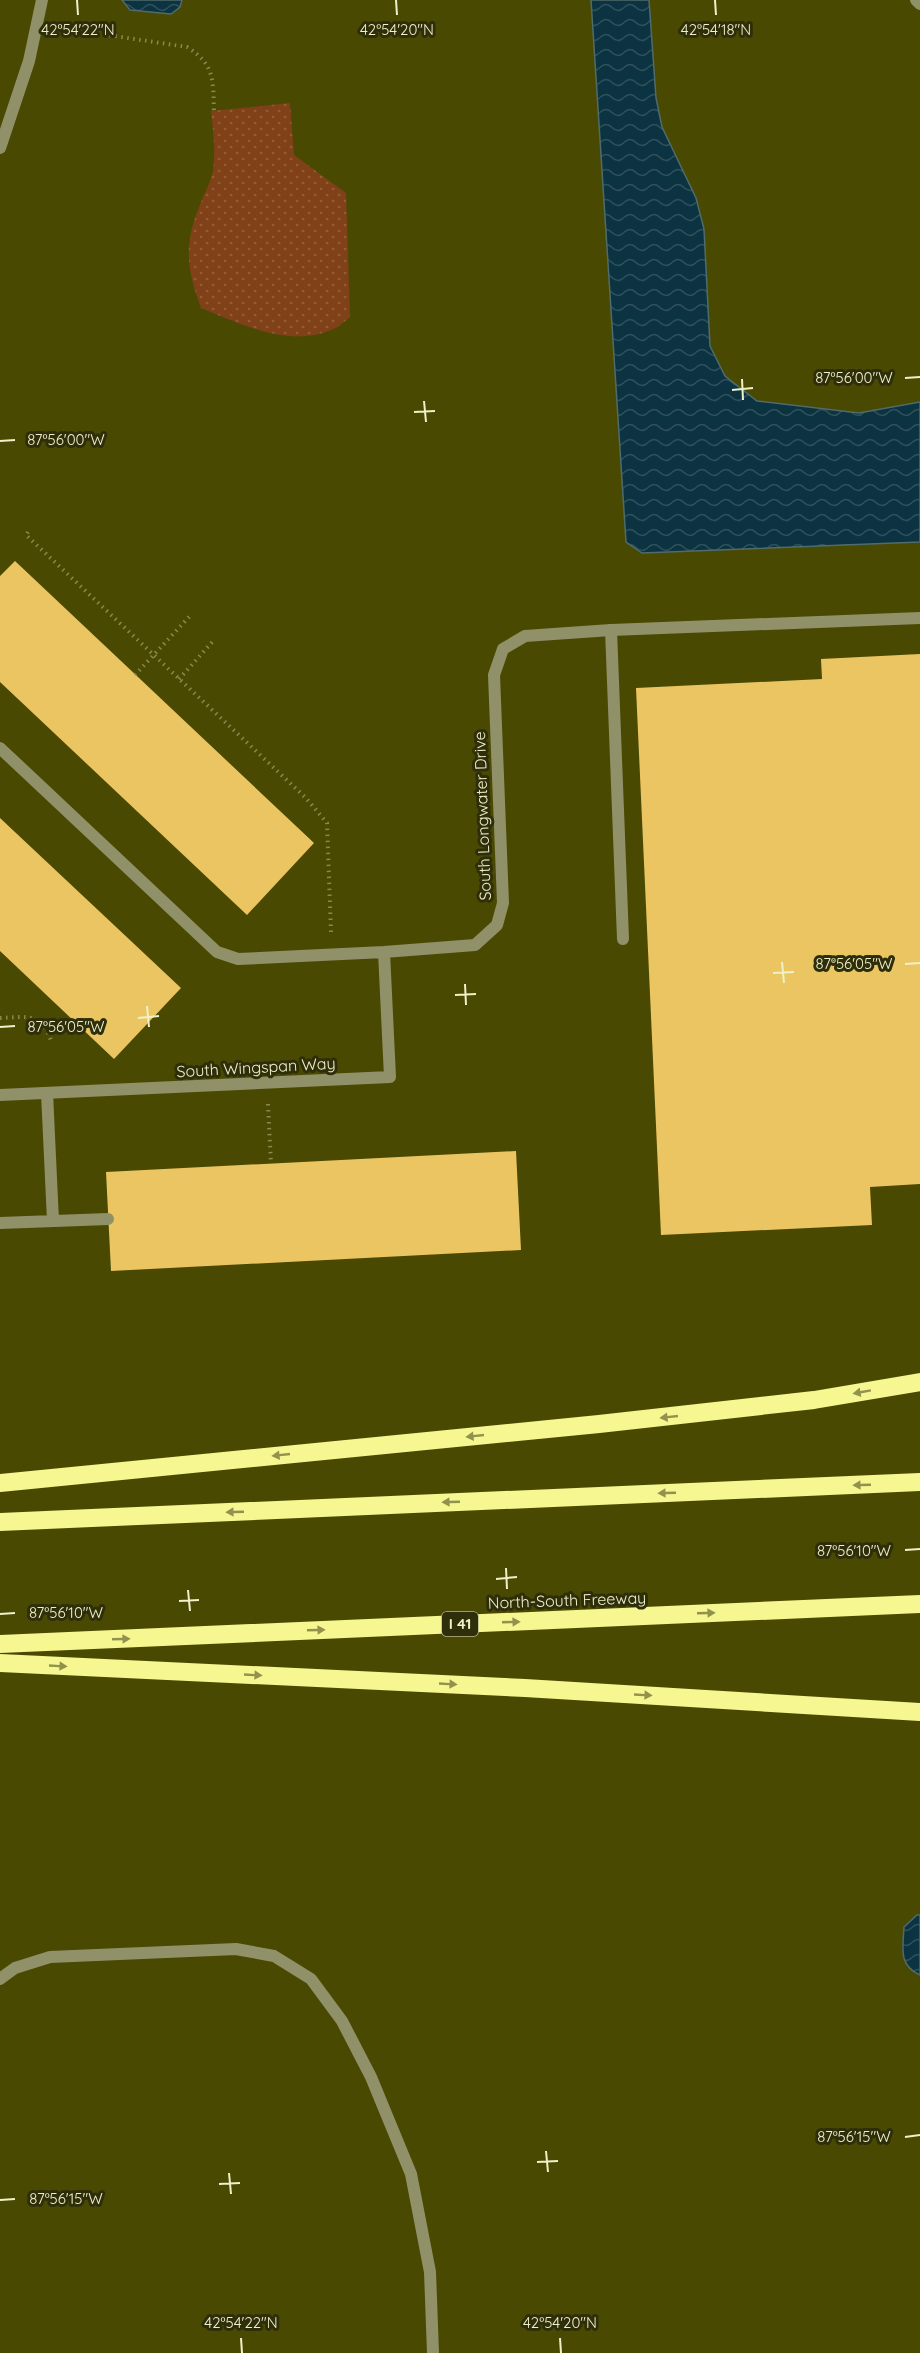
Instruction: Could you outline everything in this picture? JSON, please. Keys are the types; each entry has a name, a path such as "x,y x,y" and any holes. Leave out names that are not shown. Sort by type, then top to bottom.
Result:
{"highway":[{"path":"0,1483 599,1424 814,1400 920,1382"},
{"path":"0,1522 920,1482"},
{"name":"North-South Freeway","path":"0,1644 920,1604"},
{"path":"0,1663 560,1690 920,1712"}],"street":[{"path":"0,147 29,61 42,0"},
{"path":"916,0 920,4"},
{"name":"South Longwater Drive","path":"0,748 217,952 238,959 475,945 497,925 503,903 494,675 503,649 525,636 611,630 920,618"},
{"path":"611,630 623,939"},
{"name":"South Wingspan Way","path":"0,1095 390,1077 384,952"},
{"path":"47,1093 53,1221"},
{"path":"0,1223 108,1219"},
{"path":"0,1979 15,1968 50,1957 236,1949 274,1956 311,1979 342,2021 357,2049 411,2174 429,2272 433,2353"}],"path":[{"path":"62,28 187,47 199,54 208,66 212,80 214,111"},
{"path":"28,532 26,534 306,798 327,823 331,933"},
{"path":"135,675 190,616"},
{"path":"179,679 215,639"},
{"path":"0,1018 30,1017 41,1022 48,1029 51,1041"},
{"path":"267,1083 271,1164"}],"shaded area":[{"path":"290,103 294,155 346,193 350,317 334,329 315,335 298,336 265,332 201,308 190,271 190,236 214,164 211,111"}],"water":[{"path":"122,0 182,0 180,7 171,14 130,10"},
{"path":"591,0 649,0 656,98 662,127 696,198 704,229 710,346 725,376 757,401 859,413 920,402 920,542 642,553 626,542"},
{"path":"920,1915 920,1975 908,1966 903,1955 904,1927"}],"building":[{"path":"15,561 314,843 247,915 0,682 0,576"},
{"path":"920,654 920,1184 870,1187 872,1225 661,1235 636,688 822,679 821,659"},
{"path":"0,818 181,988 114,1059 0,951"},
{"path":"516,1151 521,1250 111,1271 106,1172"}]}
